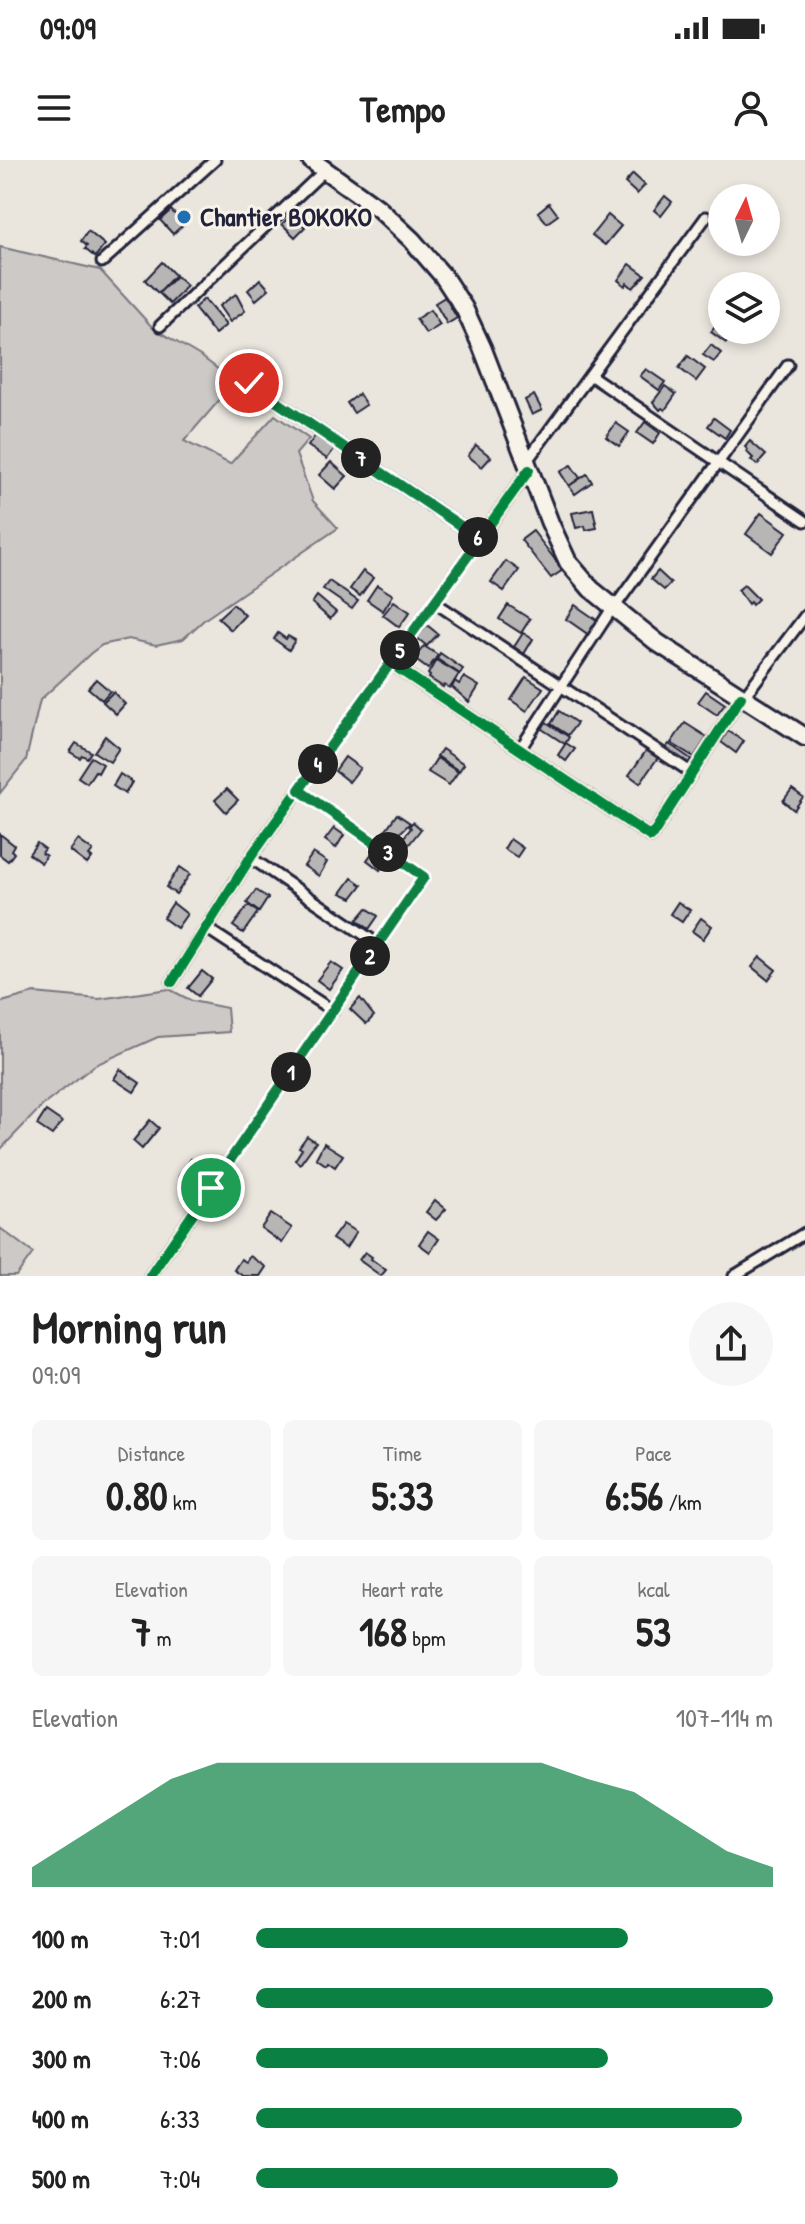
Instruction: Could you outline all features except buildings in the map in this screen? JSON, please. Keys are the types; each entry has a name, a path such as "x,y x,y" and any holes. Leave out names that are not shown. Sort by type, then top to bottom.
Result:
{"highway":[{"path":"318,165 378,208 412,240 443,276 464,308 568,562 591,589 658,643 805,737"}],"street":[{"path":"102,262 215,160"},
{"path":"160,326 318,165"},
{"path":"172,982 251,858 480,539 590,375 706,217"},
{"path":"520,749 614,608 788,365"},
{"path":"590,375 805,521"},
{"path":"249,383 480,539"},
{"path":"434,602 692,773"},
{"path":"390,663 651,837 742,698 805,616"},
{"path":"150,1276 424,877 299,790"},
{"path":"251,858 378,944"},
{"path":"206,928 333,1011"},
{"path":"734,1276 805,1233"}],"shaded area":[{"path":"0,247 100,270 153,328 202,357 235,382 184,441 230,464 275,415 309,439 296,454 313,501 338,528 205,619 183,639 156,645 128,639 102,645 91,653 40,700 26,760 0,793"},
{"path":"169,989 192,1001 227,1008 229,1032 158,1037 95,1065 42,1106 0,1150 2,1002 34,993 99,999"},
{"path":"0,1228 33,1253 16,1276 0,1276"}],"cycle path":[{"path":"172,982 252,855 529,470"},
{"path":"390,663 651,837 741,697"},
{"path":"150,1276 424,877 299,790"}],"place":[{"name":"Chantier BOKOKO","path":"184,217"}],"route":[{"path":"211,1188 424,877 299,790 480,539 249,383"}]}
